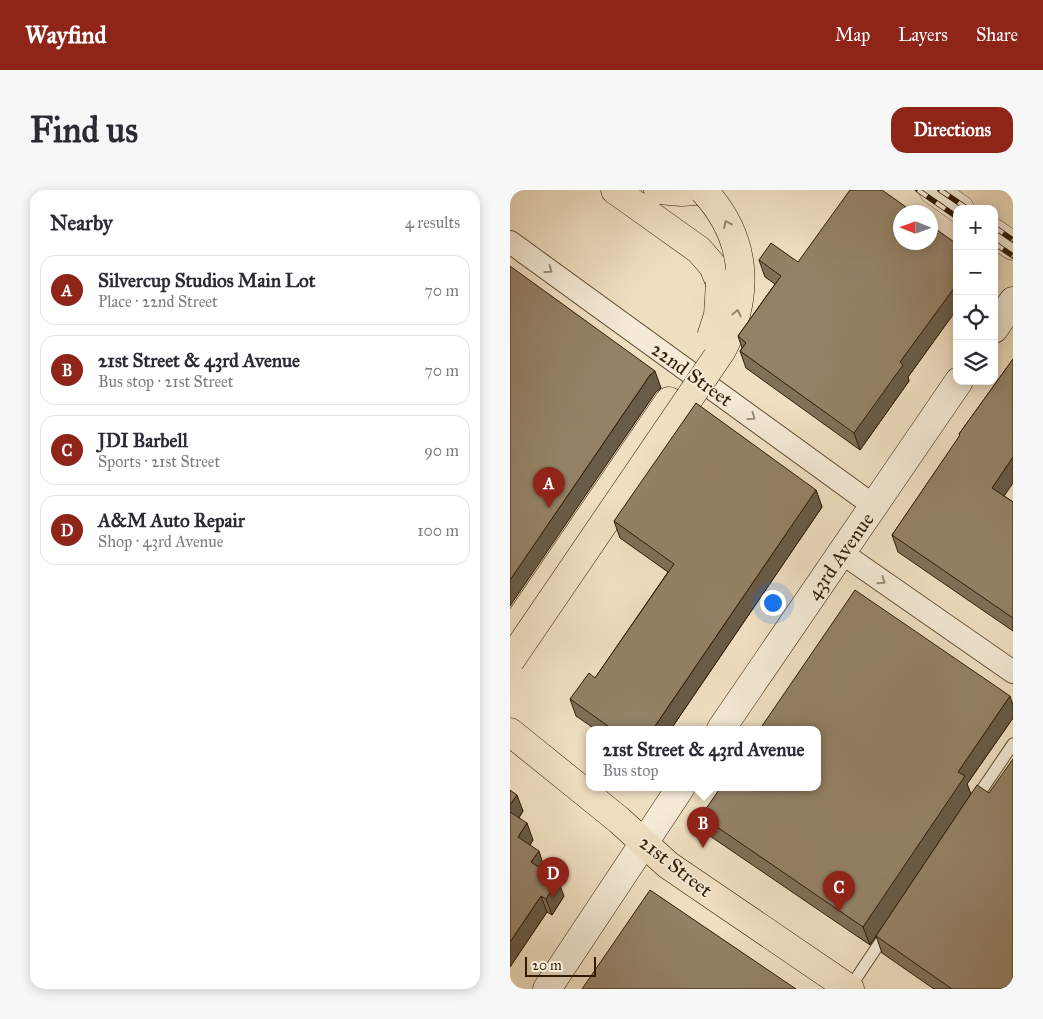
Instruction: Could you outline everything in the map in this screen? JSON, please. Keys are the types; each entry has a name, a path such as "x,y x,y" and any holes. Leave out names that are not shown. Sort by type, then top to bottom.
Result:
{"main road":[{"path":"510,634 706,348 718,315 720,283 713,266 699,250 615,190"},
{"path":"658,190 682,192 707,190"},
{"path":"510,661 717,358 730,336 739,302 741,283 740,263 730,229 722,214 703,190"},
{"path":"933,190 954,205"},
{"path":"998,236 1013,246"},
{"path":"998,323 1013,301"},
{"name":"43rd Avenue","path":"723,726 956,385"},
{"name":"21st Street","path":"510,732 619,820 668,865 849,989"},
{"path":"547,989 678,791"}],"street":[{"name":"22nd Street","path":"510,242 874,506"},
{"path":"842,553 1013,672"}],"lane":[{"path":"969,810 1013,744"},
{"path":"849,989 892,926"}],"building":[{"path":"850,190 882,190 903,205 893,205 893,250 938,250 938,231 953,241 953,289 900,362 903,365 854,433 740,351 746,343 738,336 781,276 759,260 771,243 798,262"},
{"path":"510,266 655,371 650,375 510,580"},
{"path":"1013,359 1013,457 992,488 1013,502 1013,618 892,535 959,434 994,385 998,385 998,380"},
{"path":"696,403 816,490 655,726 608,726 570,699 589,673 595,678 674,564 614,521"},
{"path":"855,590 1010,696 958,772 965,776 863,927 701,816 718,791 821,791 821,726 762,726"},
{"path":"1013,759 1013,989 952,989 876,936 977,785 989,793"},
{"path":"510,790 517,795 510,805"},
{"path":"510,812 527,823 518,837 539,851 531,862 558,880 546,899 541,896 510,942"},
{"path":"650,890 796,989 582,989"}],"railway":[{"path":"918,190 953,214"},
{"path":"940,190 962,205"},
{"path":"998,230 1013,240"},
{"path":"998,246 1013,256"}],"place":[{"name":"Silvercup Studios Main Lot","path":"549,508"},
{"name":"21st Street & 43rd Avenue","path":"703,848"},
{"name":"A&M Auto Repair","path":"553,898"},
{"name":"JDI Barbell","path":"839,912"}]}
